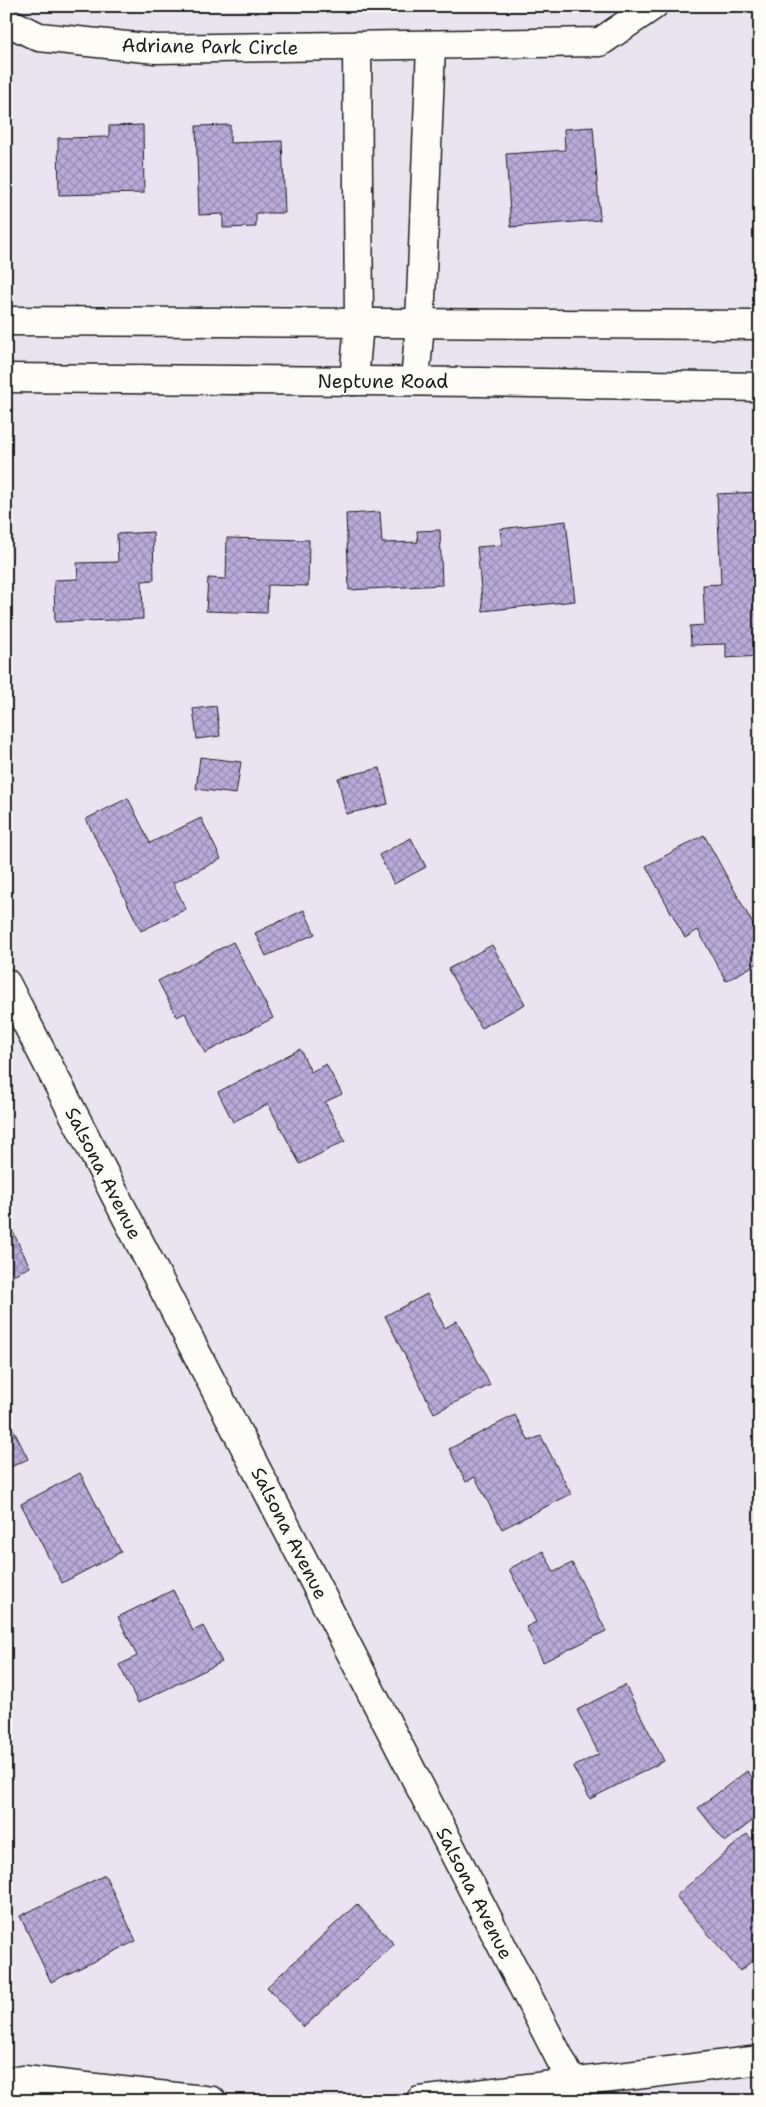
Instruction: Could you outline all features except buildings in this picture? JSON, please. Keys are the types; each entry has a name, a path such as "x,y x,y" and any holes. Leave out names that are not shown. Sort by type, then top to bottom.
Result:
{"street":[{"name":"Adriane Park Circle","path":"6,22 39,37 156,49 600,42 654,6"},
{"path":"354,381 359,323 357,46"},
{"path":"415,382 420,324 430,46"},
{"path":"6,321 760,325"},
{"name":"Neptune Road","path":"6,378 354,381 760,388"},
{"name":"Salsona Avenue","path":"6,983 573,2084"},
{"path":"420,2101 760,2060"},
{"path":"6,2082 24,2080 212,2101"}]}
